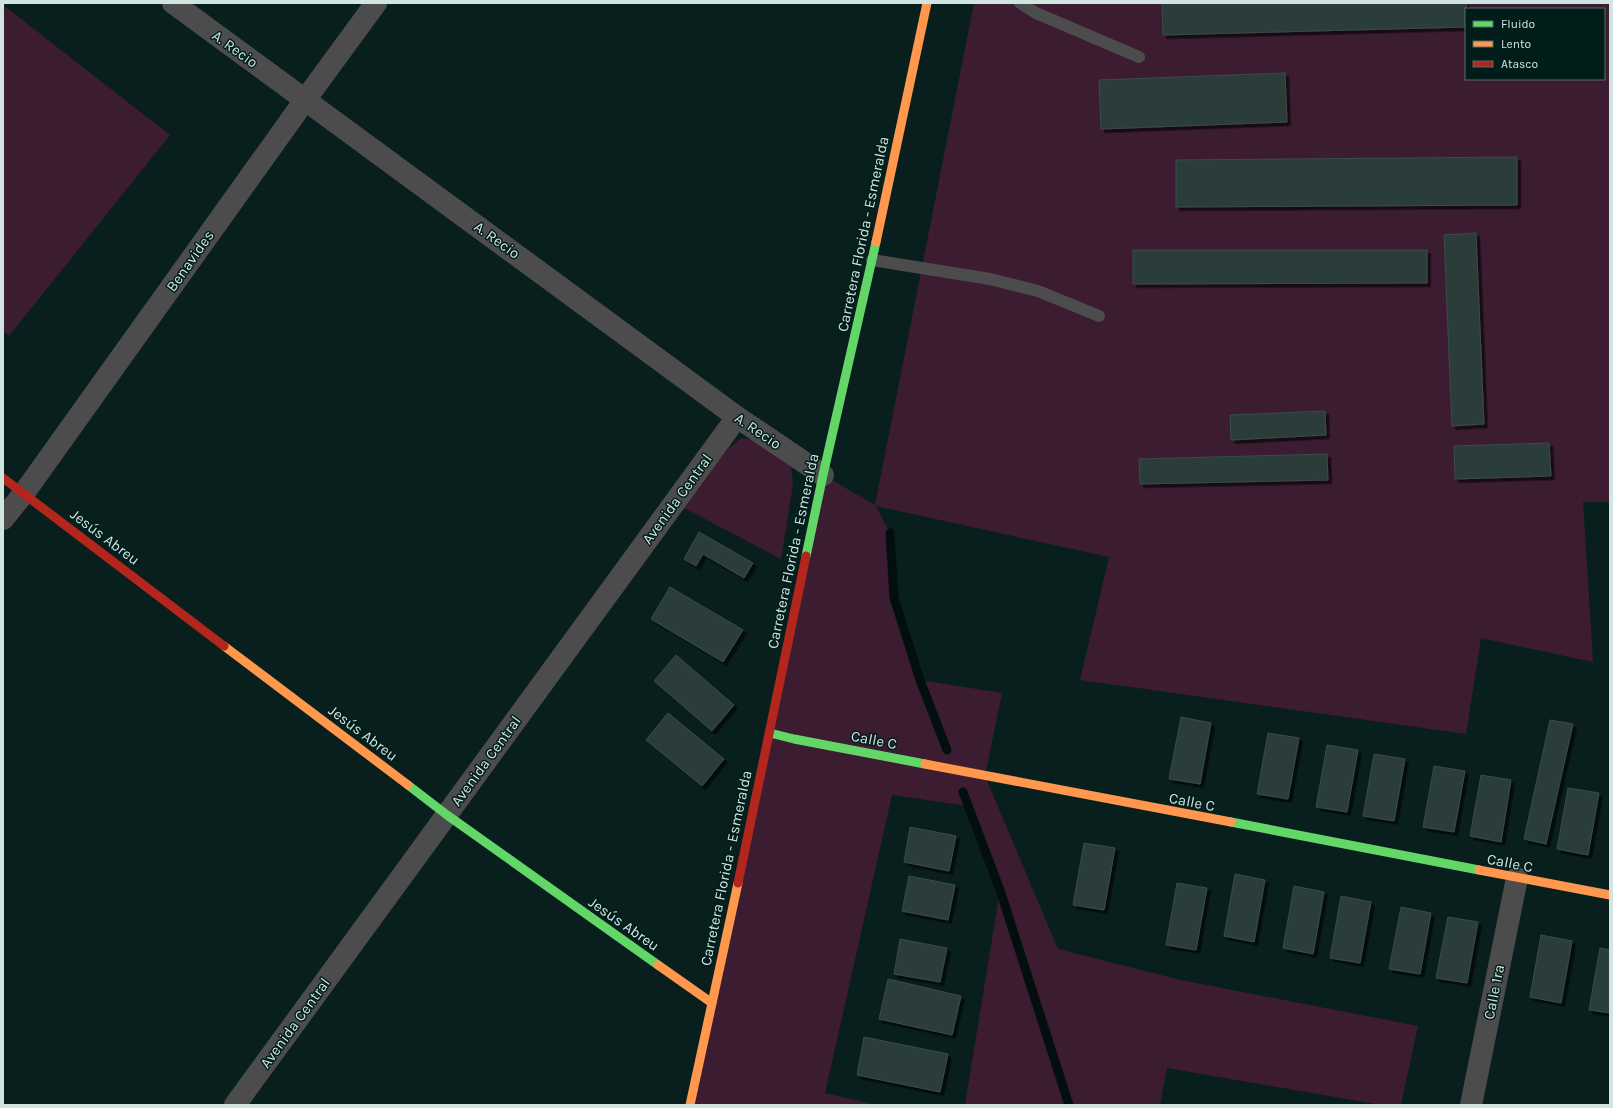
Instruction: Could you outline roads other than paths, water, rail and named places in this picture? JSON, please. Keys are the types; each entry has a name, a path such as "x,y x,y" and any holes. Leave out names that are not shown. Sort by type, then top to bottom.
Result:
{"street":[{"name":"A. Recio","path":"173,3 737,417 823,475"},
{"name":"Benavides","path":"3,519 24,493 376,3"},
{"name":"Carretera Florida - Esmeralda","path":"690,1105 770,733 823,475 872,260 927,3"},
{"name":"Avenida Central","path":"235,1105 737,417"},
{"name":"Jesús Abreu","path":"3,478 447,815 712,1003"},
{"name":"Calle C","path":"770,733 794,739 1610,895"},
{"name":"Calle 1ra","path":"1471,1105 1517,878"}],"lane":[{"path":"1020,3 1036,13 1139,57"},
{"path":"872,260 990,279 1038,291 1098,316"}],"waterway":[{"path":"890,533 894,598 920,680 947,750"},
{"path":"963,792 1000,890 1069,1105"}]}
